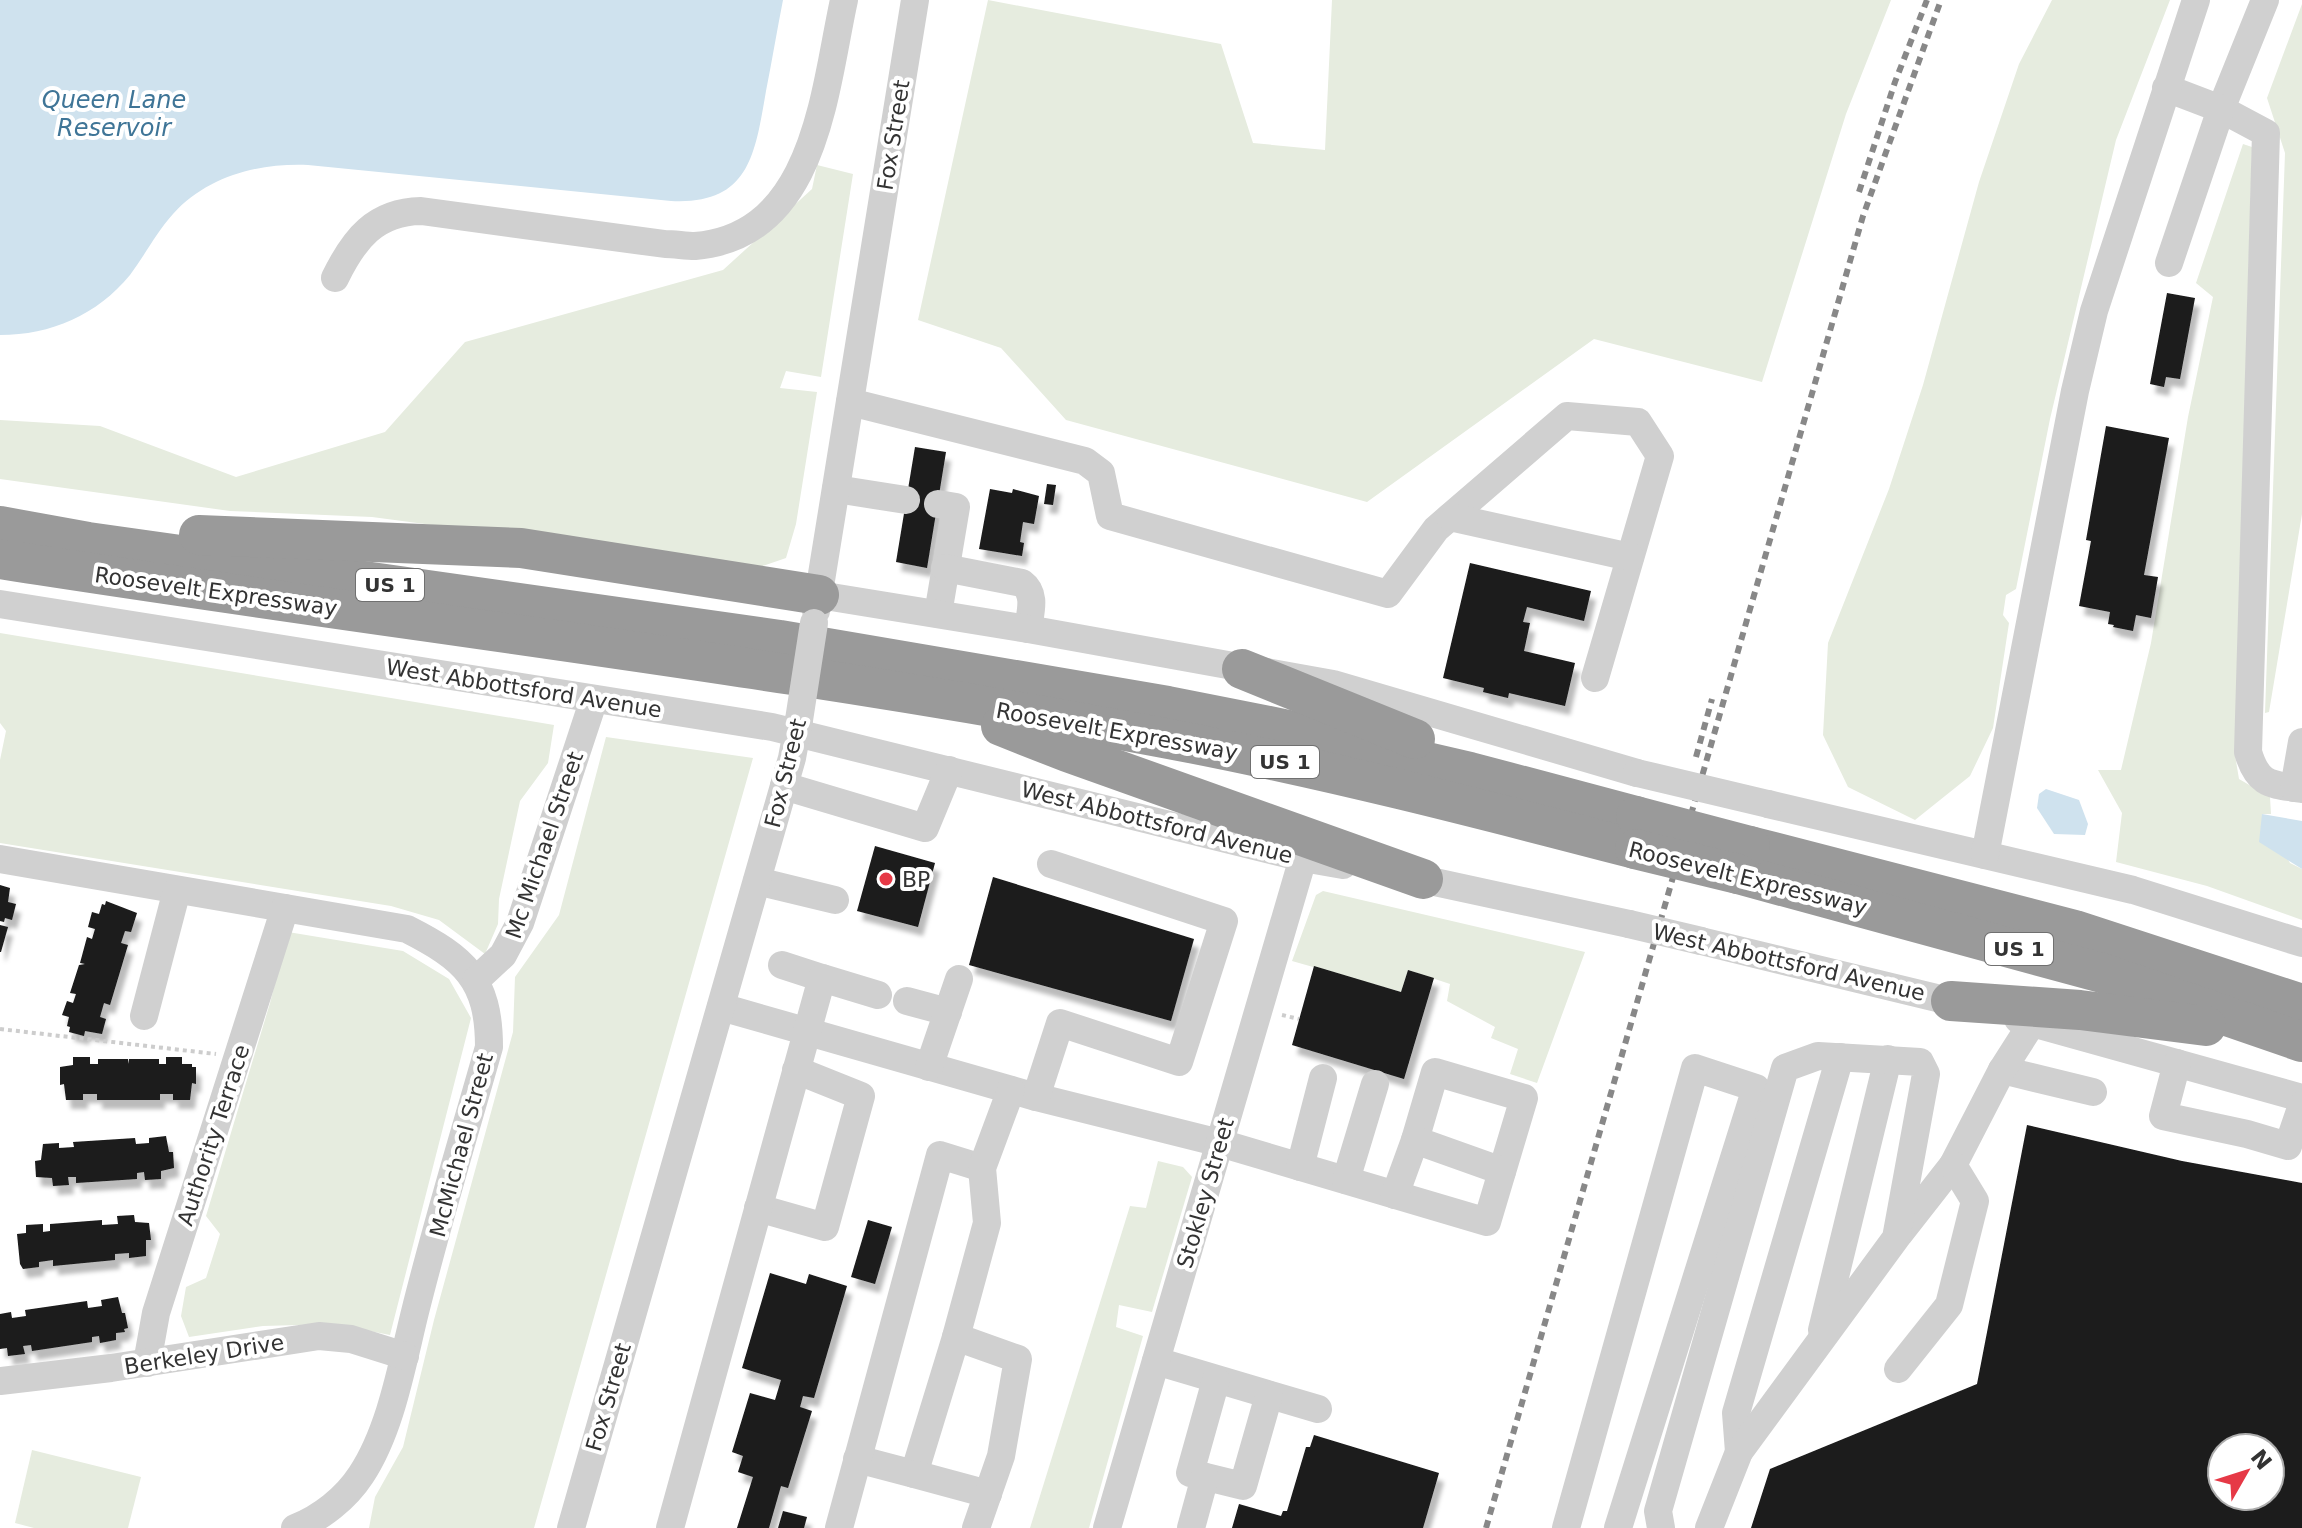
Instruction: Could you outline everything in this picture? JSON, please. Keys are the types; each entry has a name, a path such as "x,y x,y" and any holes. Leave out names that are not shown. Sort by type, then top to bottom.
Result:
{"highway":[{"name":"Roosevelt Expressway","path":"0,526 88,542 795,643 1168,706 1470,772 1635,832"},
{"path":"88,542 154,533 521,548 817,609"},
{"name":"Roosevelt Expressway","path":"0,559 665,655 931,697 1277,760 1635,832 1744,860 2075,930 2300,1029"},
{"path":"1242,669 1410,736 1470,772"},
{"path":"931,697 1067,752 1423,879"},
{"path":"1951,1001 2300,1029"}],"street":[{"path":"335,278 347,253 367,230 400,211 421,211 696,246 742,232 763,220 778,204 808,157 844,0"},
{"name":"Fox Street","path":"571,1528 784,786 817,609 915,0"},
{"path":"1985,855 2075,391 2094,311 2196,0"},
{"path":"2169,263 2221,109 2265,0"},
{"path":"2166,88 2221,109 2266,133 2248,752 2254,771 2267,783 2298,788 2302,742"},
{"path":"850,402 1085,461 1101,473 1110,516 1388,594 1436,529 1567,416 1638,422 1660,456 1595,678"},
{"path":"836,489 906,500"},
{"path":"938,504 956,507 938,614"},
{"path":"1450,517 1630,557"},
{"path":"945,568 1022,583 1029,588 1032,595 1028,629"},
{"name":"West Abbottsford Avenue","path":"0,604 594,699 797,727 949,770 1303,858 1423,879 1629,924 1951,1001 2302,1098"},
{"path":"817,609 938,614 1333,684 1637,773 2162,897 2302,943"},
{"name":"Mc Michael Street","path":"476,980 503,955 520,923 594,699"},
{"path":"784,786 925,828 949,770"},
{"name":"Stokley Street","path":"1107,1528 1303,858"},
{"name":"McMichael Street","path":"0,859 407,929 444,948 476,980 489,1016 489,1047 380,1438 361,1474 336,1503 295,1528"},
{"path":"914,1474 987,1223 982,1168 1060,1023 1179,1062 1224,921 1051,864"},
{"path":"757,881 835,900"},
{"path":"144,1016 177,890"},
{"name":"Authority Terrace","path":"147,1363 156,1313 285,908"},
{"path":"782,965 878,995"},
{"path":"670,1528 822,978"},
{"path":"929,1067 959,979"},
{"path":"907,1001 948,1012"},
{"path":"721,1007 1023,1094 1220,1143 1300,1167 1346,1180 1395,1195 1487,1222 1524,1098 1435,1072 1395,1195"},
{"path":"1709,1528 1739,1452 1953,1165 2002,1070 2032,1023"},
{"path":"1661,1528 1658,1511 1785,1068 1818,1056 1920,1062 1926,1074 1896,1238"},
{"path":"1739,1452 1736,1413 1840,1057"},
{"path":"1819,1343 1888,1059"},
{"path":"2177,1063 2163,1116 2295,1148 2302,1105"},
{"path":"1566,1528 1695,1068 1756,1088 1618,1528"},
{"path":"758,1208 825,1227 861,1096 796,1070"},
{"path":"2002,1070 2093,1092"},
{"path":"1300,1167 1323,1078"},
{"path":"1346,1180 1375,1084"},
{"path":"1415,1140 1502,1171"},
{"path":"839,1528 940,1155 982,1168"},
{"path":"1898,1369 1949,1305 1975,1201 1953,1165"},
{"name":"Berkeley Drive","path":"0,1381 147,1363 319,1336 351,1339 405,1356"},
{"path":"956,1337 1018,1359 1001,1456 976,1528"},
{"path":"1156,1361 1318,1409"},
{"path":"1216,1380 1190,1473 1243,1486 1269,1395"},
{"path":"857,1459 988,1494"},
{"path":"1191,1528 1205,1477"}],"path":[{"path":"1278,1014 1299,1019"},
{"path":"0,1029 238,1057"}],"shaded area":[{"path":"988,0 1221,44 1253,143 1325,150 1332,0 1891,0 1846,114 1762,382 1594,339 1367,502 1066,420 1001,348 918,320"},
{"path":"2052,0 2170,0 2116,140 2050,419 2016,589 2006,595 2003,615 2009,623 1993,728 1970,776 1915,820 1848,787 1823,735 1828,643 1889,489 1923,385 1979,182 2019,64"},
{"path":"2302,4 2302,514 2269,712 2265,713 2285,153 2267,98"},
{"path":"2243,144 2252,147 2235,755 2239,779 2270,797 2271,814 2262,814 2290,863 2302,869 2302,920 2207,886 2116,862 2122,813 2098,770 2121,770 2151,643 2188,417 2213,297 2196,283"},
{"path":"817,165 853,174 821,377 786,371 780,388 817,392 796,524 786,558 757,568 372,517 230,511 0,479 0,420 100,426 236,477 385,432 465,342 723,270 812,189"},
{"path":"0,633 554,725 548,763 520,801 499,899 498,924 485,954 439,920 391,906 0,843 0,760 6,731 0,723"},
{"path":"606,737 753,758 534,1528 369,1528 375,1497 403,1447 434,1320 513,1032 515,977 559,915"},
{"path":"1323,891 1585,952 1537,1083 1510,1074 1518,1049 1491,1038 1495,1027 1447,1001 1450,984 1408,970 1401,992 1292,961 1316,895"},
{"path":"288,932 403,951 449,979 471,1018 390,1335 334,1324 263,1326 189,1337 181,1316 186,1287 206,1278 220,1234 206,1216 270,1003"},
{"path":"1158,1161 1183,1167 1192,1177 1152,1312 1119,1305 1116,1327 1143,1336 1089,1528 1030,1528 1130,1206 1146,1208"},
{"path":"32,1450 141,1477 128,1528 34,1528 15,1523"}],"water":[{"name":"Queen Lane Reservoir","path":"0,0 783,0 752,155 733,185 718,194 697,200 671,201 308,165 271,166 218,181 187,201 167,221 130,275 88,312 55,327 0,335"},
{"path":"2046,789 2079,800 2088,824 2085,835 2054,834 2037,808 2039,794"},
{"path":"2262,814 2302,821 2302,869 2259,842"}],"building":[{"path":"2167,293 2195,298 2180,379 2166,377 2164,387 2150,384"},
{"path":"2106,426 2169,438 2144,575 2158,577 2151,618 2136,615 2133,631 2108,624 2110,612 2079,606 2091,541 2086,540"},
{"path":"915,447 946,452 927,568 896,562"},
{"path":"1047,484 1056,485 1053,505 1044,504"},
{"path":"990,489 1012,493 1013,489 1039,496 1034,524 1023,522 1020,542 1024,543 1022,556 979,549"},
{"path":"1470,563 1591,591 1584,621 1527,607 1523,622 1530,623 1524,651 1575,663 1565,706 1509,693 1508,698 1483,692 1484,688 1443,678"},
{"path":"875,846 935,863 918,927 857,911"},
{"path":"993,877 1194,939 1171,1021 969,965"},
{"path":"0,885 10,888 8,902 16,904 12,920 5,918 4,922 0,921"},
{"path":"106,901 137,913 131,932 125,931 121,943 128,945 110,1005 104,1003 100,1017 106,1019 102,1034 85,1031 84,1036 69,1032 69,1017 62,1015 67,1001 73,1003 76,994 70,993 79,965 85,964 80,963 87,937 92,939 95,929 88,927 92,912 99,914"},
{"path":"0,925 8,927 1,952 0,952"},
{"path":"1314,966 1401,992 1408,970 1434,978 1404,1079 1292,1045"},
{"path":"73,1057 90,1057 90,1064 98,1064 98,1059 128,1059 128,1064 129,1059 159,1059 159,1064 166,1064 166,1057 182,1057 182,1064 196,1067 196,1084 192,1083 190,1100 173,1100 173,1094 160,1094 160,1100 97,1100 97,1094 83,1094 83,1100 66,1100 64,1084 60,1085 60,1067 73,1065"},
{"path":"2027,1125 2182,1161 2302,1183 2302,1528 1751,1528 1770,1469 1977,1384"},
{"path":"166,1136 169,1152 173,1152 174,1168 161,1171 161,1179 145,1180 144,1172 137,1173 137,1179 76,1183 76,1177 68,1177 69,1185 53,1186 52,1178 36,1177 35,1161 41,1160 43,1144 59,1143 59,1148 74,1147 73,1142 135,1138 136,1144 149,1143 149,1138"},
{"path":"134,1215 135,1222 149,1223 151,1240 146,1240 146,1256 129,1258 129,1253 115,1254 115,1260 53,1266 53,1260 39,1262 39,1267 23,1269 20,1264 17,1234 26,1233 26,1225 43,1224 43,1232 50,1231 50,1224 102,1220 102,1225 118,1224 117,1216"},
{"path":"868,1220 892,1227 875,1284 851,1277"},
{"path":"770,1273 806,1284 809,1274 847,1286 814,1398 803,1396 800,1407 812,1411 788,1488 781,1486 769,1528 737,1528 753,1477 738,1472 743,1456 732,1452 750,1393 775,1400 781,1380 742,1368"},
{"path":"118,1297 128,1328 124,1329 125,1332 116,1333 116,1340 100,1343 99,1336 92,1337 92,1342 32,1351 31,1345 23,1346 25,1354 8,1356 7,1348 0,1349 0,1314 11,1312 12,1318 26,1316 25,1310 87,1301 88,1308 102,1306 101,1300"},
{"path":"1314,1435 1439,1473 1423,1528 1232,1528 1239,1504 1281,1516 1283,1511 1287,1511 1306,1447 1310,1447"},
{"path":"783,1511 807,1517 804,1528 778,1528"}],"railway":[{"path":"1859,192 1895,82 1927,0"},
{"path":"1486,1528 1863,216 1941,0"},
{"path":"1696,757 1712,699"}],"place":[{"name":"BP","path":"886,879"}]}
